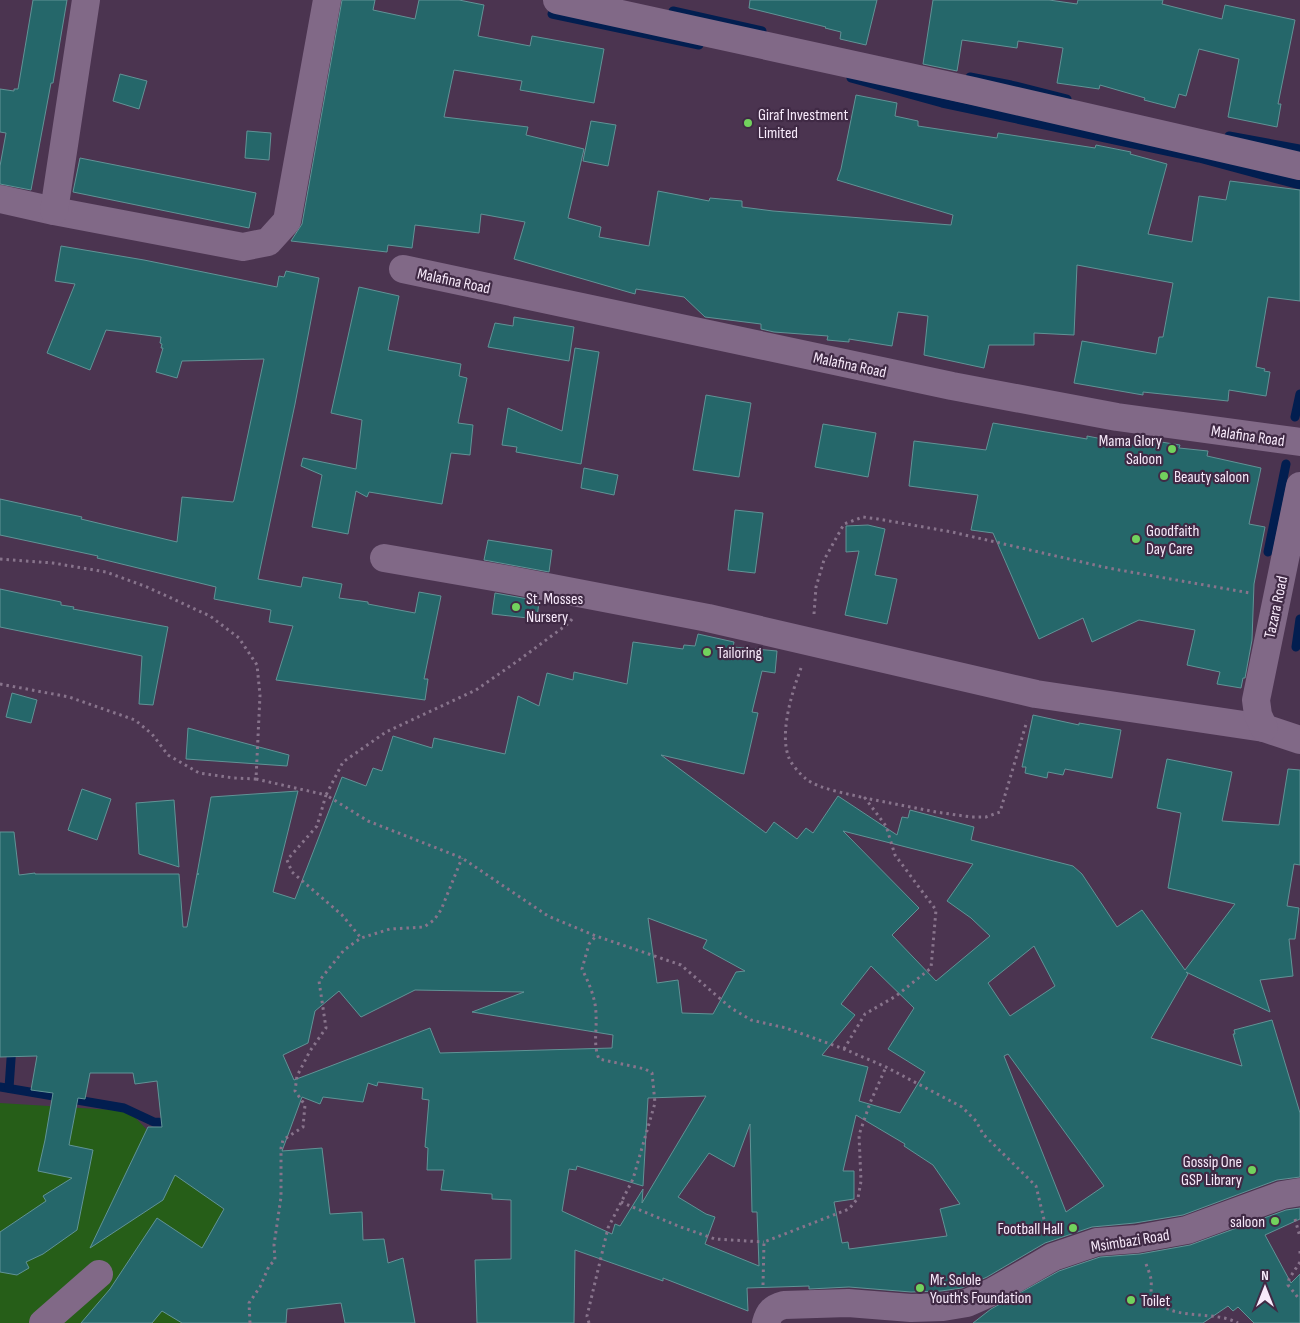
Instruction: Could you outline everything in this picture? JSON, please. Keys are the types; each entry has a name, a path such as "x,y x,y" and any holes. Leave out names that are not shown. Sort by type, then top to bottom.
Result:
{"street":[{"path":"54,211 86,0"},
{"path":"0,199 243,247 268,242 287,221 327,0"},
{"path":"557,0 983,93 1300,166"},
{"name":"Malafina Road","path":"403,269 932,382 1117,418 1300,442"},
{"name":"Tazara Road","path":"1264,728 1258,715 1256,700 1300,486"},
{"path":"384,558 708,618 1036,694 1264,728 1300,740"},
{"name":"Msimbazi Road","path":"766,1322 770,1311 775,1307 784,1305 848,1303 911,1308 943,1307 966,1303 994,1291 1053,1258 1097,1242 1137,1239 1187,1230 1282,1194 1300,1192"},
{"path":"44,1323 99,1274"}],"path":[{"path":"1036,694 1000,812 986,817 936,812 865,798 830,789 806,779 789,759 785,737 793,689 810,642 816,587 824,560 844,524 863,517 952,532 1108,568 1277,598"},
{"path":"0,559 53,563 106,572 147,587 210,616 239,638 257,665 260,695 256,779"},
{"path":"361,938 342,915 292,872 287,860 317,826 326,794 343,762 386,732 476,690 569,623 588,596"},
{"path":"0,684 69,697 135,720 152,734 168,755 199,773 256,779 326,794 368,821 462,858 548,916 596,936 680,965 731,1008 751,1020 786,1028 844,1049 886,1067 962,1107 976,1121 983,1134 1036,1186 1053,1258"},
{"path":"844,1049 865,1014 896,996 930,968 934,938 936,910 896,855 886,826 865,798"},
{"path":"250,1323 249,1303 275,1260 274,1245 281,1197 281,1148 283,1140 303,1128 304,1105 295,1092 297,1076 310,1051 326,1028 319,981 344,950 361,938 390,929 424,927 434,920 441,910 462,858"},
{"path":"589,1323 587,1316 608,1228 633,1179 655,1103 652,1073 645,1068 599,1059 596,1051 596,1012 590,984 582,969 589,944 596,936"},
{"path":"621,1202 715,1239 764,1242 849,1209 858,1198 861,1181 860,1135 870,1103 886,1067"},
{"path":"1137,1239 1151,1280 1151,1294 1169,1312 1238,1323"},
{"path":"764,1242 763,1276 764,1298 767,1310 766,1322"},
{"path":"1300,1250 1300,1258"},
{"path":"1300,1262 1289,1279 1288,1285 1300,1300"}],"green space":[{"path":"0,1103 129,1111 260,1248 254,1323 0,1323"}],"building":[{"path":"33,0 67,0 53,83 51,83 31,190 0,184 0,166 6,133 0,132 0,89 14,91 14,89 18,89"},
{"path":"342,0 375,0 373,10 415,19 419,0 459,0 484,5 478,36 530,46 532,36 604,49 594,103 520,90 522,81 454,70 444,117 528,127 526,135 584,149 568,218 601,227 599,237 649,246 658,191 709,201 710,198 742,201 742,207 773,211 951,225 953,215 837,180 841,169 856,95 897,103 895,116 918,121 918,126 997,138 998,133 1095,148 1096,145 1131,152 1130,154 1167,164 1148,234 1192,242 1199,196 1226,200 1230,181 1300,190 1300,301 1268,297 1256,367 1270,372 1266,396 1229,390 1228,401 1143,392 1143,395 1074,383 1082,341 1156,354 1159,337 1163,337 1173,283 1077,265 1074,335 1034,333 1034,345 989,345 984,368 924,355 928,316 898,312 892,346 849,339 849,342 827,340 828,336 774,332 761,329 761,324 705,317 684,297 636,289 635,294 514,259 525,222 481,214 479,233 415,225 412,248 388,245 387,252 291,241 302,224"},
{"path":"750,0 877,0 866,45 840,39 841,32 826,27 749,8"},
{"path":"933,0 1049,0 1077,4 1078,0 1163,0 1162,4 1222,19 1225,5 1295,20 1278,104 1281,104 1277,127 1228,117 1239,59 1199,49 1186,96 1179,94 1175,108 1100,85 1099,89 1057,83 1063,48 1018,41 1017,48 962,40 957,71 923,64"},
{"path":"120,74 147,81 139,109 113,101"},
{"path":"591,121 616,125 608,166 583,161"},
{"path":"247,131 271,133 269,160 245,158"},
{"path":"80,158 256,193 249,228 73,192"},
{"path":"61,246 144,260 277,287 279,276 284,277 286,271 319,278 295,404 258,579 301,587 303,577 342,584 339,598 368,602 368,604 415,613 419,592 441,596 424,679 428,679 425,700 276,680 293,626 269,622 271,610 214,599 216,587 97,558 98,556 0,535 0,499 82,517 81,519 177,542 182,497 233,502 234,500 264,359 182,361 177,378 156,372 163,348 161,348 162,344 160,343 161,337 106,330 90,370 47,353 75,284 55,281"},
{"path":"359,287 399,296 388,350 461,364 459,376 467,378 458,423 473,425 470,455 451,453 442,504 369,492 367,497 356,491 348,534 312,527 322,475 301,466 303,458 356,469 362,420 331,413"},
{"path":"514,317 574,327 569,361 488,347 495,323 513,326"},
{"path":"575,348 599,352 581,464 516,452 517,447 502,445 508,408 562,431"},
{"path":"706,395 751,403 739,477 693,470"},
{"path":"993,423 1087,439 1087,436 1134,445 1136,438 1180,445 1179,448 1208,451 1207,456 1261,468 1249,524 1265,527 1254,584 1252,640 1245,678 1243,678 1241,688 1217,684 1220,672 1187,665 1195,630 1139,620 1092,642 1083,618 1039,639 993,533 971,530 978,495 909,486 914,441 986,450"},
{"path":"823,424 876,433 868,477 815,467"},
{"path":"584,468 618,475 614,495 581,488"},
{"path":"735,510 763,513 755,573 728,570"},
{"path":"868,525 885,529 875,575 897,579 887,624 845,615 859,551 846,552 846,526"},
{"path":"488,540 552,550 549,572 484,560"},
{"path":"0,589 61,602 61,605 74,607 73,609 168,627 153,705 139,704 142,656 0,627"},
{"name":"St. Mosses Nursery","path":"495,593 539,601 537,619 492,614"},
{"path":"698,634 734,642 733,647 777,651 775,673 762,671 752,712 758,713 744,774 661,755 766,833 774,822 797,839 806,828 813,833 838,796 897,835 902,817 908,818 910,810 974,827 971,840 1073,866 1082,874 1117,927 1142,910 1185,970 1235,904 1168,888 1181,813 1157,808 1167,759 1232,772 1222,821 1279,825 1288,769 1300,770 1300,865 1294,864 1287,906 1299,908 1295,939 1289,939 1293,976 1260,980 1270,1012 1186,972 1188,974 1151,1038 1242,1066 1233,1034 1235,1034 1234,1030 1272,1020 1300,1113 1300,1177 1277,1180 1183,1215 1135,1223 1092,1227 1045,1243 987,1277 962,1288 911,1292 849,1287 809,1289 809,1286 747,1288 748,1311 663,1278 663,1281 575,1250 574,1323 477,1323 475,1260 511,1259 511,1200 492,1199 492,1194 441,1190 444,1170 427,1170 428,1148 425,1147 429,1100 422,1099 423,1088 378,1082 377,1086 368,1083 363,1102 323,1097 320,1104 302,1097 282,1151 322,1148 330,1214 362,1212 363,1240 384,1239 388,1263 403,1258 415,1323 345,1323 341,1303 287,1309 286,1323 182,1323 162,1311 152,1323 81,1323 110,1289 157,1218 202,1248 224,1209 175,1175 163,1200 90,1248 148,1127 162,1127 157,1081 135,1084 133,1073 90,1073 85,1099 78,1098 69,1145 93,1150 77,1230 43,1254 26,1262 29,1268 17,1275 0,1272 0,1232 46,1201 43,1196 72,1178 38,1171 53,1093 31,1090 37,1056 0,1057 0,832 14,832 19,875 35,873 179,874 183,927 187,927 211,797 298,791 273,892 295,899 342,777 366,786 373,768 382,771 393,736 432,748 434,738 505,754 518,696 539,706 547,673 573,680 574,672 627,684 633,642 683,649 684,645 695,646","holes":["843,831 973,864 947,901 971,918 990,936 936,981 892,935 919,908","648,918 707,940 703,948 745,971 736,972 713,1014 682,1013 678,980 657,983","1034,946 1055,986 1010,1016 988,983","871,966 914,1008 888,1049 925,1072 900,1113 859,1101 868,1067 822,1055 855,1015 841,1004","415,990 524,992 472,1012 613,1035 612,1048 440,1053 430,1028 294,1080 283,1055 308,1043 315,1011 339,991 361,1017","1008,1054 1104,1186 1066,1212 1004,1056","706,1096 642,1203 643,1189 620,1226 615,1224 612,1234 562,1211 569,1169 576,1170 577,1166 643,1186 648,1098","856,1115 905,1144 904,1146 933,1165 960,1204 940,1209 947,1236 849,1249 848,1242 842,1243 834,1202 854,1199 854,1171 843,1171","750,1124 752,1212 757,1212 759,1266 705,1244 715,1217 706,1214 678,1197 709,1153 734,1167"]},
{"path":"12,693 37,700 31,723 6,717"},
{"path":"1033,715 1079,725 1079,723 1121,730 1112,778 1065,769 1063,775 1048,772 1047,778 1025,773 1026,767 1022,767"},
{"path":"188,728 289,755 287,766 186,759"},
{"path":"82,789 111,799 97,840 68,830"},
{"path":"174,800 179,867 139,854 136,803"},
{"path":"1300,1208 1300,1219 1265,1235 1291,1283 1300,1274 1300,1323 1254,1323 1238,1307 1233,1311 1228,1306 1203,1323 973,1323 991,1309 1059,1271 1100,1257 1140,1254 1190,1245 1286,1210"}],"waterway":[{"path":"673,11 762,31"},
{"path":"552,14 699,45"},
{"path":"970,77 1067,99"},
{"path":"851,78 942,103 1199,158 1300,185"},
{"path":"1229,136 1300,149"},
{"path":"1295,417 1300,394"},
{"path":"1268,552 1286,464"},
{"path":"1296,647 1300,619"},
{"path":"9,1088 12,1045"},
{"path":"0,1087 124,1108 154,1122 172,1123"}],"place":[{"name":"Giraf Investment Limited","path":"748,123"},
{"name":"Mama Glory Saloon","path":"1172,449"},
{"name":"Beauty saloon","path":"1164,476"},
{"name":"Goodfaith Day Care","path":"1136,539"},
{"name":"St. Mosses Nursery","path":"516,607"},
{"name":"Tailoring","path":"707,652"},
{"name":"Gossip One GSP Library","path":"1252,1170"},
{"name":"saloon","path":"1275,1221"},
{"name":"Football Hall","path":"1073,1228"},
{"name":"Mr. Solole Youth's Foundation","path":"920,1288"},
{"name":"Toilet","path":"1131,1300"}]}
